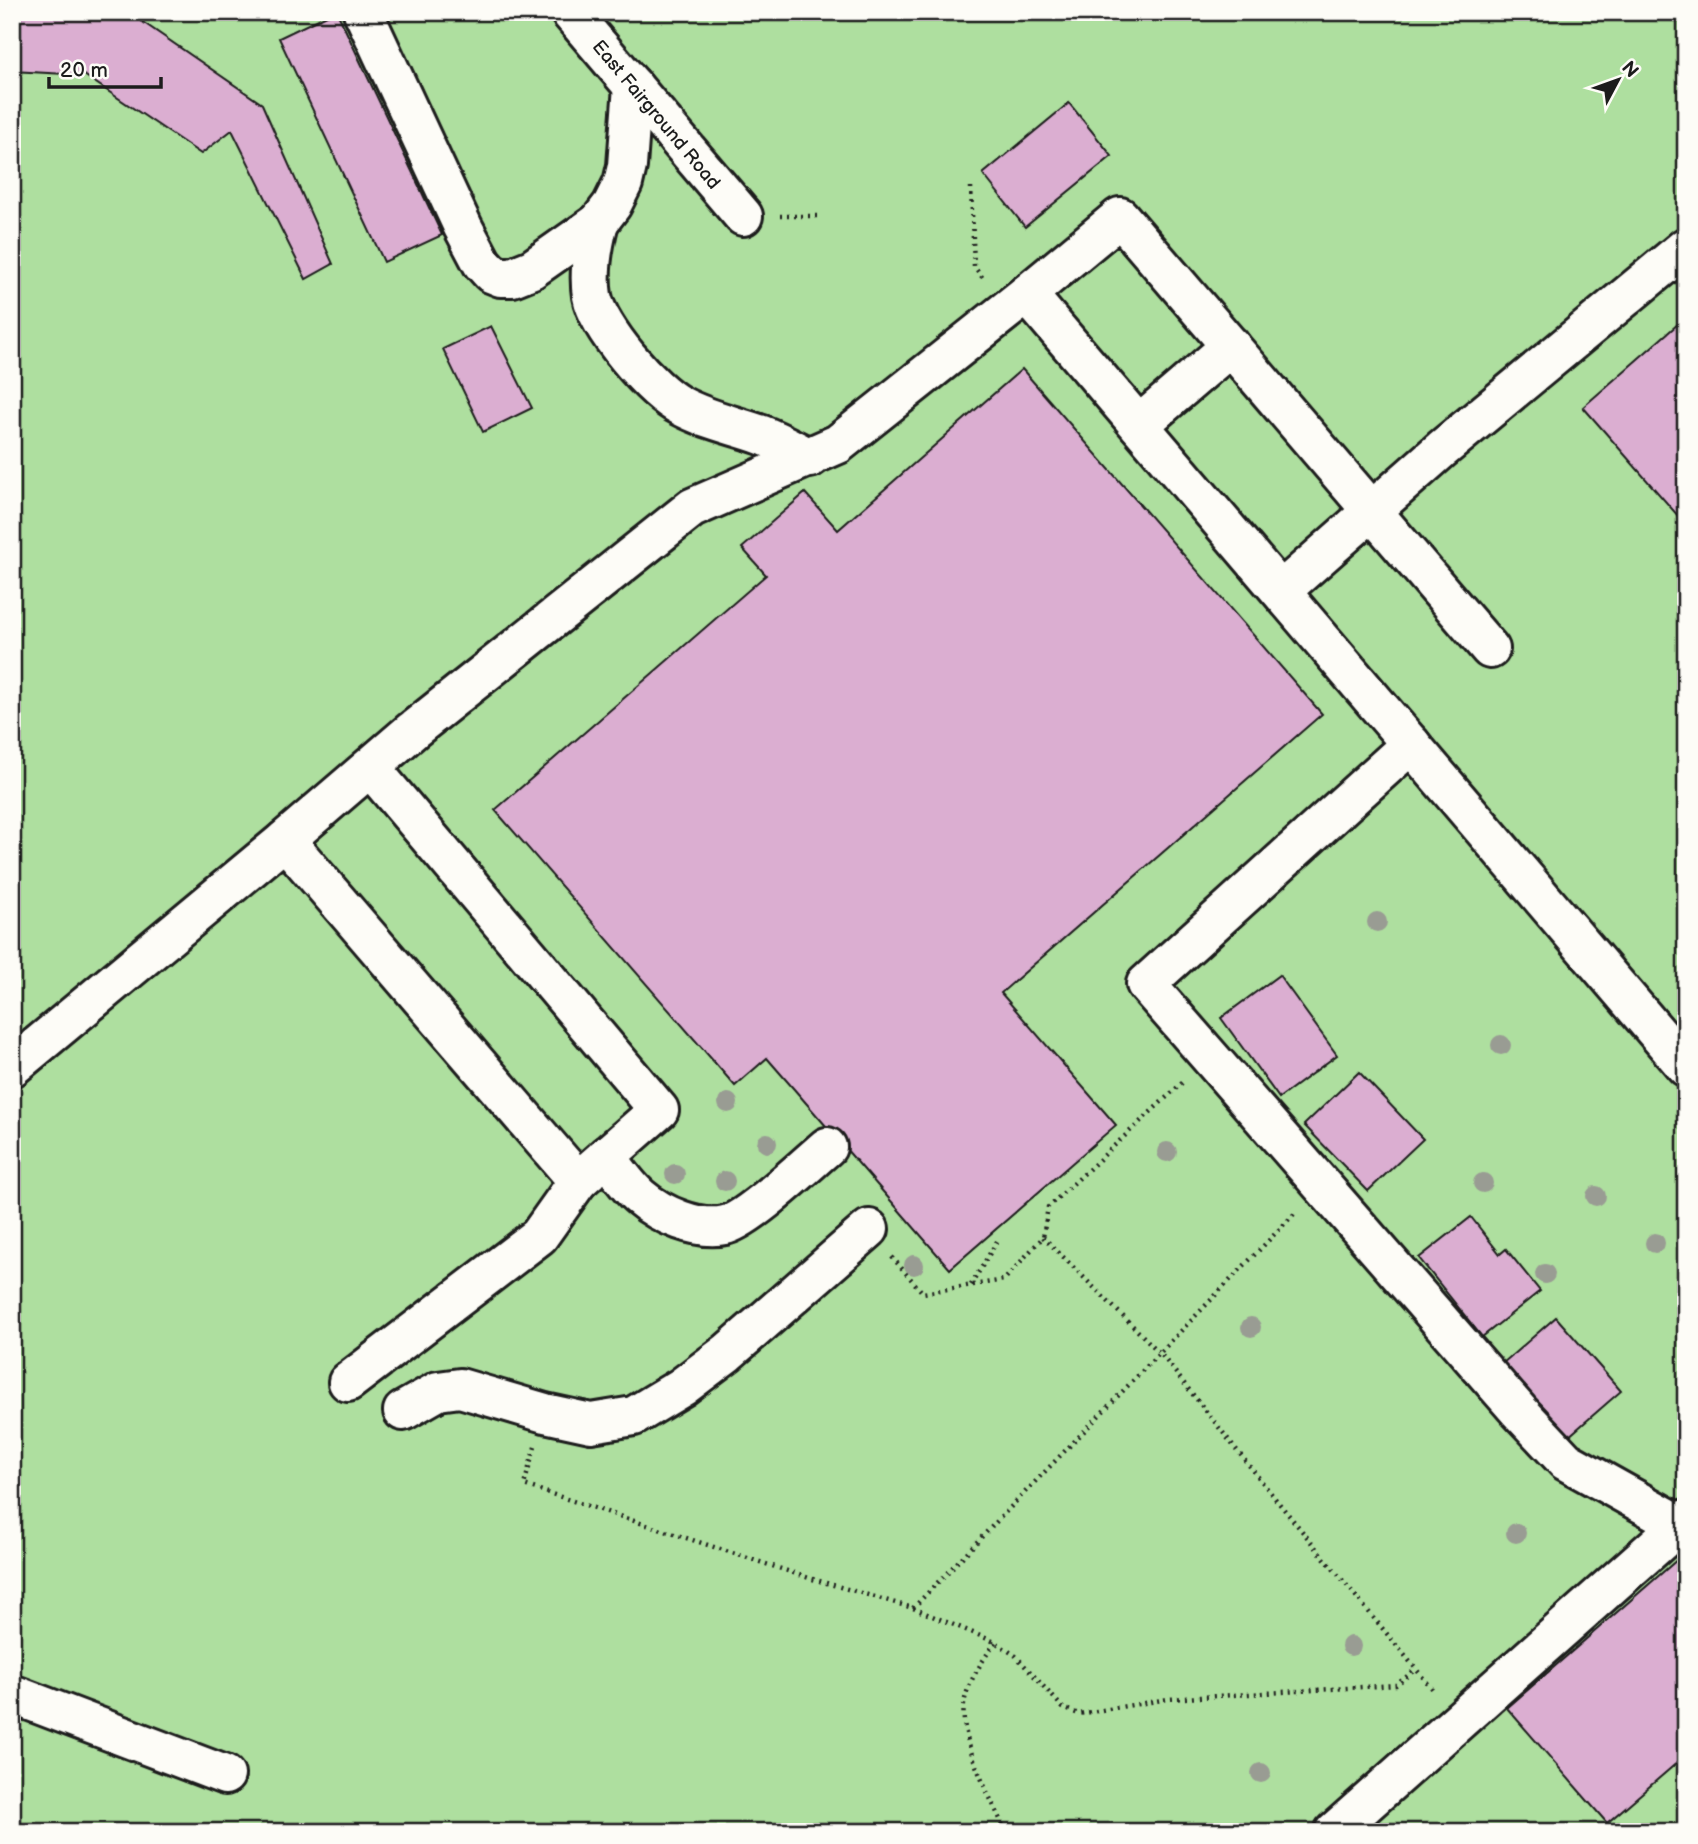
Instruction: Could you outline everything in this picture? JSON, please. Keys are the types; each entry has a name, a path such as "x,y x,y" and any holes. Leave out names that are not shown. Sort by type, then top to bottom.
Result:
{"street":[{"path":"363,12 463,227 482,263 491,273 501,277 512,277 532,269 599,222 612,205 623,183 629,153 633,86"},
{"name":"East Fairground Road","path":"570,12 743,216"},
{"path":"12,1067 413,730 692,508 838,444 1119,217 1490,649"},
{"path":"599,222 591,270 596,312 623,351 660,393 709,419 762,435 810,458"},
{"path":"1281,591 1441,449 1686,247"},
{"path":"1017,302 1139,425 1686,1067"},
{"path":"1139,425 1231,346"},
{"path":"1355,1825 1458,1721 1683,1522 1566,1461 1519,1411 1146,984 1411,744"},
{"path":"348,1382 539,1236 592,1169 659,1110 370,767"},
{"path":"285,839 592,1169 668,1215 699,1225 726,1225 748,1213 827,1147"},
{"path":"403,1411 438,1391 460,1388 545,1413 591,1423 634,1416 682,1387 727,1353 869,1230"},
{"path":"12,1694 225,1775"}],"path":[{"path":"971,187 974,266 1017,302"},
{"path":"869,1230 923,1293 1004,1280 1043,1237 1048,1207 1210,1058"},
{"path":"913,1608 1322,1186"},
{"path":"1043,1237 1160,1353 1458,1721"},
{"path":"971,1286 999,1238"},
{"path":"545,1413 524,1485 809,1578 913,1608 995,1642 1016,1656 1063,1708 1079,1714 1168,1699 1396,1685 1416,1668"},
{"path":"995,1642 973,1676 964,1702 967,1736 977,1769 1006,1832"}],"green space":[{"path":"12,12 1686,12 1686,1832 12,1832"}],"building":[{"path":"12,12 128,12 262,104 333,264 306,279 232,130 201,154 84,75 12,71"},
{"path":"337,12 442,235 384,262 279,38"},
{"path":"1069,103 1112,156 1025,227 983,174"},
{"path":"1686,317 1686,525 1583,407"},
{"path":"491,326 532,408 483,432 443,349"},
{"path":"1022,369 1322,714 1001,993 1116,1125 950,1269 767,1058 735,1086 495,810 766,575 742,548 805,493 838,530"},
{"path":"1279,975 1337,1055 1279,1098 1221,1018"},
{"path":"1359,1072 1423,1139 1368,1191 1304,1125"},
{"path":"1471,1217 1500,1254 1506,1249 1540,1291 1482,1337 1419,1258"},
{"path":"1556,1317 1621,1391 1568,1437 1503,1363"},
{"path":"1686,1552 1686,1755 1607,1823 1507,1708"}]}
